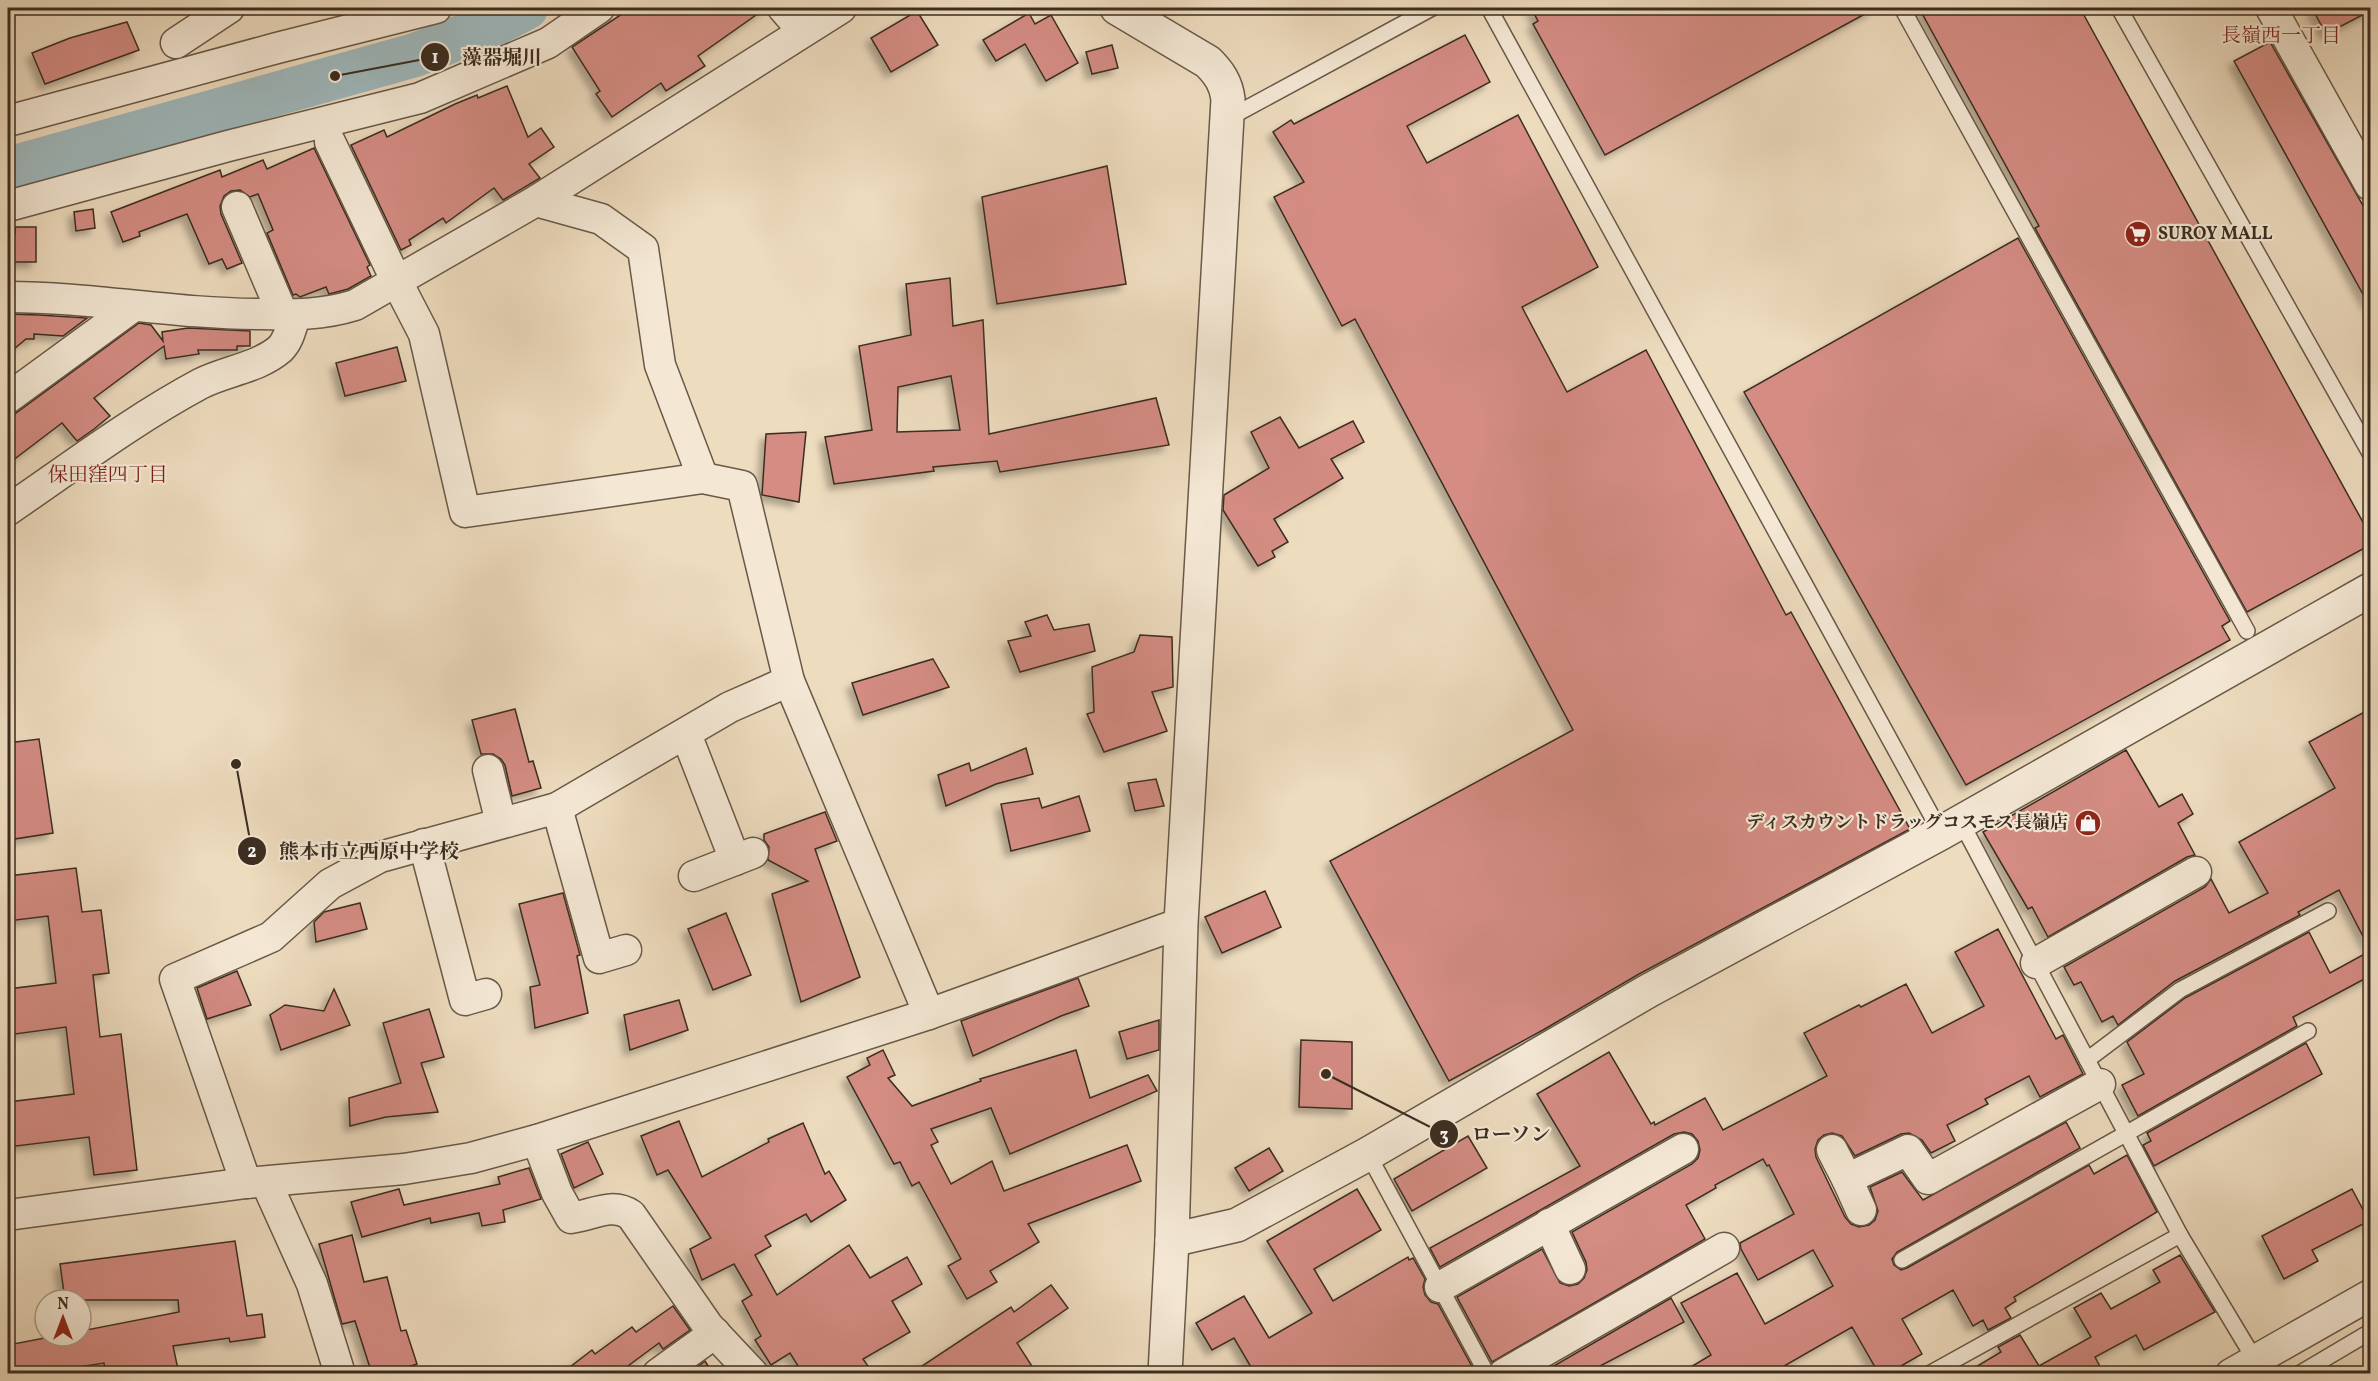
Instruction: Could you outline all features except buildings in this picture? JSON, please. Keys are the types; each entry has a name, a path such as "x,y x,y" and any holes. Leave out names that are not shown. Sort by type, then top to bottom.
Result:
{"street":[{"path":"176,43 229,8"},
{"path":"8,121 277,48 436,8"},
{"path":"8,206 228,146 420,98 548,43 599,8"},
{"path":"783,8 803,31"},
{"path":"8,297 43,297 226,314 289,315 337,311 355,305 536,201 841,8"},
{"path":"1117,8 1208,62 1219,73 1227,87 1181,923 1172,1240 1165,1374"},
{"path":"2271,8 2370,185"},
{"path":"330,142 424,334 465,512 703,477 742,486 789,681 929,1014"},
{"path":"536,201 601,219 643,249 660,365 703,477"},
{"path":"8,510 156,409 202,383 266,358 280,348 288,337 289,315 237,207"},
{"path":"8,398 134,306"},
{"path":"1172,1240 1237,1225 1368,1154 1648,991 1951,827 2370,590"},
{"path":"340,1374 312,1284 256,1182 176,980 271,937 330,884 380,857 557,808 730,707 789,681"},
{"path":"686,734 744,856 694,876"},
{"path":"488,770 501,823"},
{"path":"557,808 599,958 626,950"},
{"path":"424,844 466,1000"},
{"path":"2036,963 2196,872"},
{"path":"8,1215 256,1182 404,1169 471,1158 537,1140 929,1014 1181,923"},
{"path":"1847,1179 1908,1150 1928,1179 2093,1072"},
{"path":"537,1140 557,1193 571,1218 612,1208 622,1209 631,1215 715,1333 753,1374"},
{"path":"1440,1287 1683,1149"},
{"path":"1832,1150 1861,1210"},
{"path":"1550,1224 1570,1269"},
{"path":"1504,1374 1724,1247"},
{"path":"2249,1369 2370,1295"},
{"path":"658,1374 715,1333"}],"lane":[{"path":"1227,119 1432,8"},
{"path":"1489,8 1951,827 2036,963 2249,1369"},
{"path":"1902,8 2247,631"},
{"path":"2119,8 2370,453"},
{"path":"2093,1072 2180,990 2328,911"},
{"path":"1902,1260 2308,1031"},
{"path":"1368,1154 1487,1374"},
{"path":"1929,1374 2180,1235"},
{"path":"2299,1374 2370,1332"}],"waterway":[{"path":"8,169 415,55 499,22 526,8"}],"place":[{"name":"藻器堀川","path":"335,76"},
{"name":"SUROY MALL","path":"2138,234"},
{"name":"熊本市立西原中学校","path":"236,764"},
{"name":"ディスカウントドラッグコスモス長嶺店","path":"2088,823"},
{"name":"ローソン","path":"1326,1074"}],"district":[{"name":"長嶺西一丁目","path":"2281,37"},
{"name":"保田窪四丁目","path":"108,476"}]}
